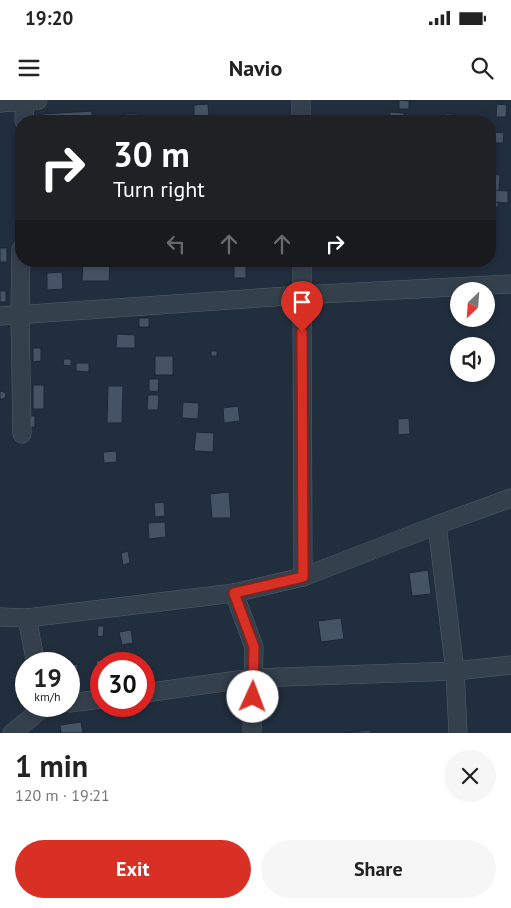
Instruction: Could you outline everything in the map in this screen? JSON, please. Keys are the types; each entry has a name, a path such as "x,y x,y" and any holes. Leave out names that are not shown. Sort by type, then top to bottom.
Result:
{"street":[{"path":"0,103 29,100 25,115"},
{"path":"301,100 301,115"},
{"path":"21,267 22,434"},
{"path":"302,267 303,577"},
{"path":"0,316 302,295 511,284"},
{"path":"0,617 27,618 234,593 303,577 511,498"},
{"path":"438,525 455,671 458,733"},
{"path":"234,593 254,647 252,733"},
{"path":"27,618 34,652"},
{"path":"155,691 253,678 455,671 511,665"},
{"path":"12,733 32,717"}],"building":[{"path":"399,100 409,101 409,109 399,109"},
{"path":"208,104 209,115 194,115 194,105"},
{"path":"497,104 507,105 506,117 496,117"},
{"path":"92,111 92,115 43,114"},
{"path":"390,112 404,113 404,115 390,115"},
{"path":"496,132 504,133 503,143 496,143"},
{"path":"496,175 500,175 498,207 496,207"},
{"path":"496,190 508,191 508,203 496,202"},
{"path":"0,248 7,248 7,262 0,262"},
{"path":"83,267 110,267 109,281 82,281"},
{"path":"234,267 246,267 246,278 234,278"},
{"path":"62,272 63,289 47,290 47,273"},
{"path":"0,291 6,291 6,302 0,302"},
{"path":"139,318 149,318 149,327 139,327"},
{"path":"117,334 135,335 135,348 116,348"},
{"path":"33,348 41,348 41,361 33,362"},
{"path":"211,351 217,351 217,356 211,356"},
{"path":"155,356 173,356 173,375 155,375"},
{"path":"64,359 71,359 71,366 63,365"},
{"path":"76,363 89,363 89,372 76,371"},
{"path":"149,379 159,379 158,392 149,391"},
{"path":"33,385 44,385 44,409 33,409"},
{"path":"108,386 123,386 122,423 107,423"},
{"path":"0,391 6,394 5,398 0,399"},
{"path":"148,395 159,395 158,410 147,410"},
{"path":"183,402 199,403 198,419 182,418"},
{"path":"238,406 240,421 224,423 223,408"},
{"path":"27,416 35,416 35,427 28,427"},
{"path":"409,418 410,434 398,435 398,419"},
{"path":"196,432 214,433 213,452 194,451"},
{"path":"116,451 117,462 104,463 103,452"},
{"path":"229,492 231,518 212,518 210,494"},
{"path":"164,502 165,516 155,517 154,503"},
{"path":"165,522 166,537 149,539 148,523"},
{"path":"128,551 130,563 123,565 121,553"},
{"path":"428,570 431,594 412,596 409,573"},
{"path":"341,618 344,639 321,642 318,621"},
{"path":"98,626 104,626 103,637 97,636"},
{"path":"131,630 133,643 122,645 119,632"},
{"path":"81,722 83,733 61,733 60,725"},
{"path":"370,730 370,733 345,733"}],"route":[{"path":"253,697 254,647 234,593 303,577 302,332"}]}
